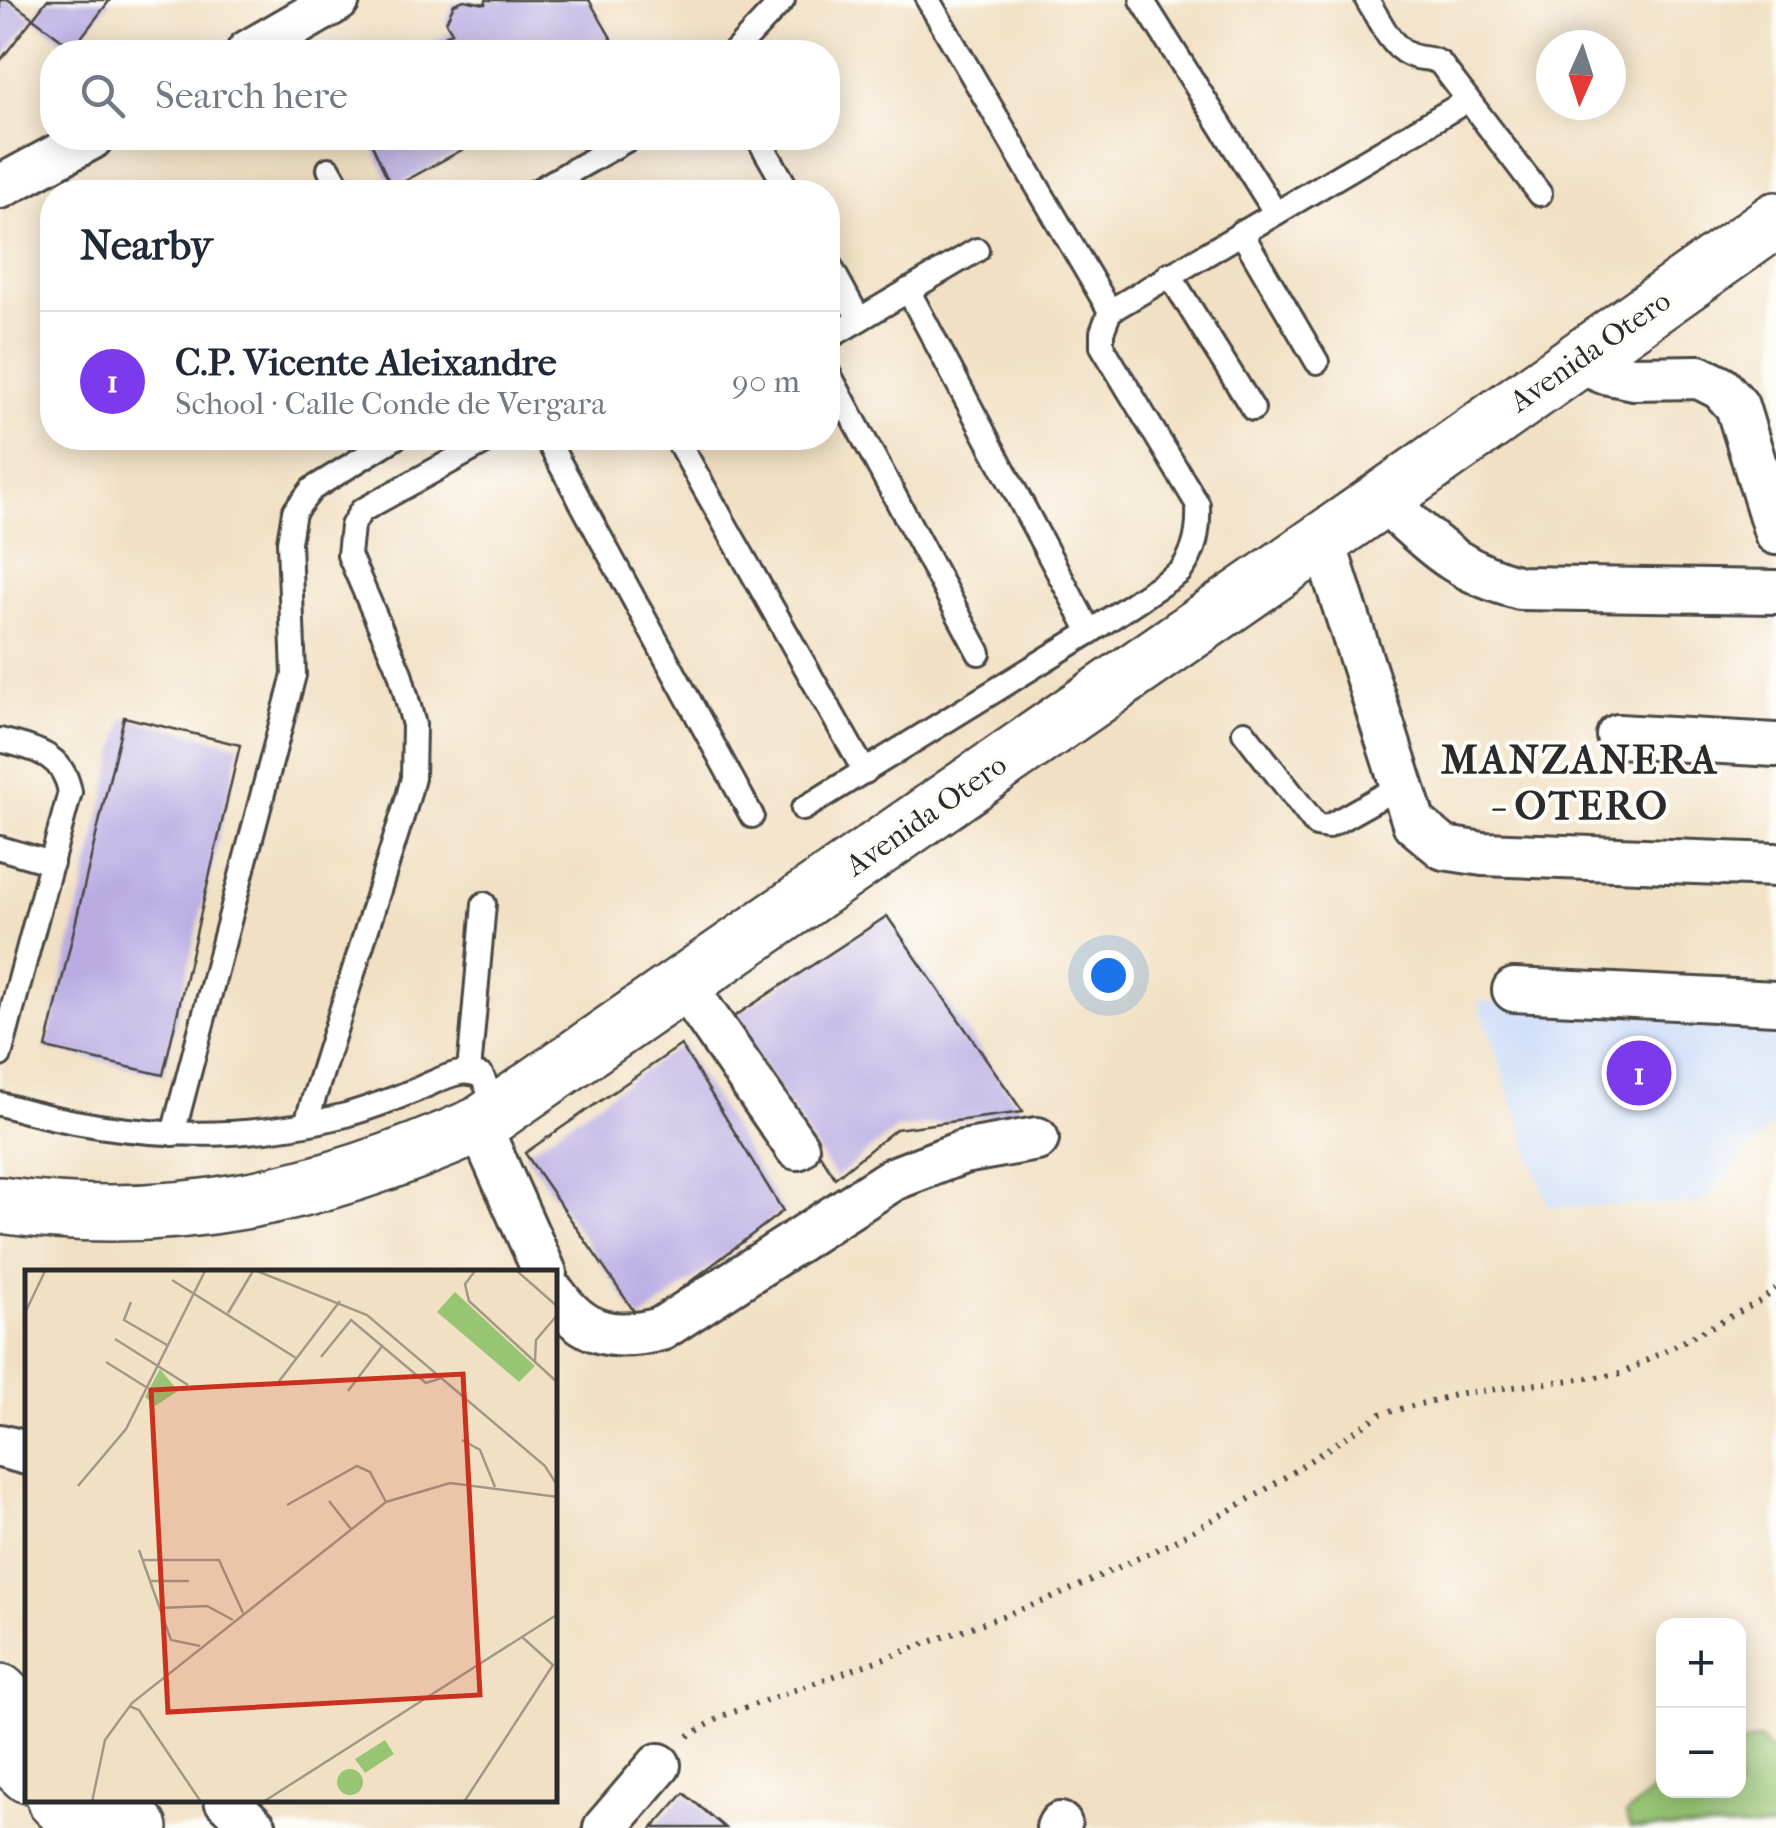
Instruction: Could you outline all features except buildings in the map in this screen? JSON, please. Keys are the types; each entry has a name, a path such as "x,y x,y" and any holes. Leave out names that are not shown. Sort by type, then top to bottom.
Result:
{"main road":[{"name":"Avenida Otero","path":"0,1205 107,1214 184,1210 260,1200 335,1182 408,1157 482,1103 683,984 1776,220"},
{"path":"0,1692 25,1717"},
{"path":"0,1749 25,1772"},
{"path":"69,1803 120,1814"}],"street":[{"path":"269,40 338,0"},
{"path":"0,187 69,150"},
{"path":"1577,360 1604,372 1633,378 1700,377 1721,388 1737,406 1776,532"},
{"path":"1382,499 1456,565 1488,580 1520,588 1776,592"},
{"path":"1323,540 1414,823 1444,848 1483,854 1776,865"},
{"path":"1618,736 1776,745"},
{"path":"683,984 797,1148"},
{"path":"1514,990 1776,1003"},
{"path":"482,1103 544,1270"},
{"path":"558,1299 576,1320 602,1334 632,1336 661,1329 894,1180 963,1152 1037,1138"},
{"path":"0,1446 25,1452"},
{"path":"606,1828 659,1765"},
{"path":"229,1803 255,1828"}],"lane":[{"path":"745,40 783,0"},
{"path":"928,0 1110,311"},
{"path":"1142,0 1275,212"},
{"path":"1367,0 1399,49 1440,63 1540,194"},
{"path":"803,809 1180,572 1195,547 1198,505 1102,346 1102,332 1110,311 1468,100"},
{"path":"558,180 610,150"},
{"path":"765,150 782,180"},
{"path":"328,170 334,180"},
{"path":"1241,232 1317,362"},
{"path":"840,331 977,250"},
{"path":"1169,274 1253,409"},
{"path":"840,284 859,319"},
{"path":"908,290 1090,632"},
{"path":"840,394 978,653"},
{"path":"173,1134 294,674 289,526 302,499 312,489 375,450"},
{"path":"306,1123 406,804 415,752 409,699 352,567 348,542 360,511 468,450"},
{"path":"553,450 752,816"},
{"path":"683,450 865,772"},
{"path":"1244,732 1316,825 1327,827 1402,785"},
{"path":"0,740 44,752 63,769 70,792 0,1055"},
{"path":"0,848 52,863"},
{"path":"482,1103 484,904"},
{"path":"0,1104 47,1118 108,1129 173,1134 231,1133 306,1123 346,1114 450,1076 482,1103"}],"path":[{"path":"659,1765 689,1735 725,1715 1050,1599 1171,1543 1262,1492 1381,1414 1464,1393 1621,1374 1776,1289"}],"shaded area":[{"path":"1478,1001 1776,1024 1776,1121 1701,1204 1549,1207"}],"green space":[{"path":"1759,1739 1776,1757 1776,1828 1630,1828 1626,1815 1656,1787 1656,1798 1746,1798 1746,1743"}],"place":[{"name":"C.P. Vicente Aleixandre","path":"1639,1073"}],"district":[{"name":"MANZANERA - OTERO","path":"1580,782"}]}
